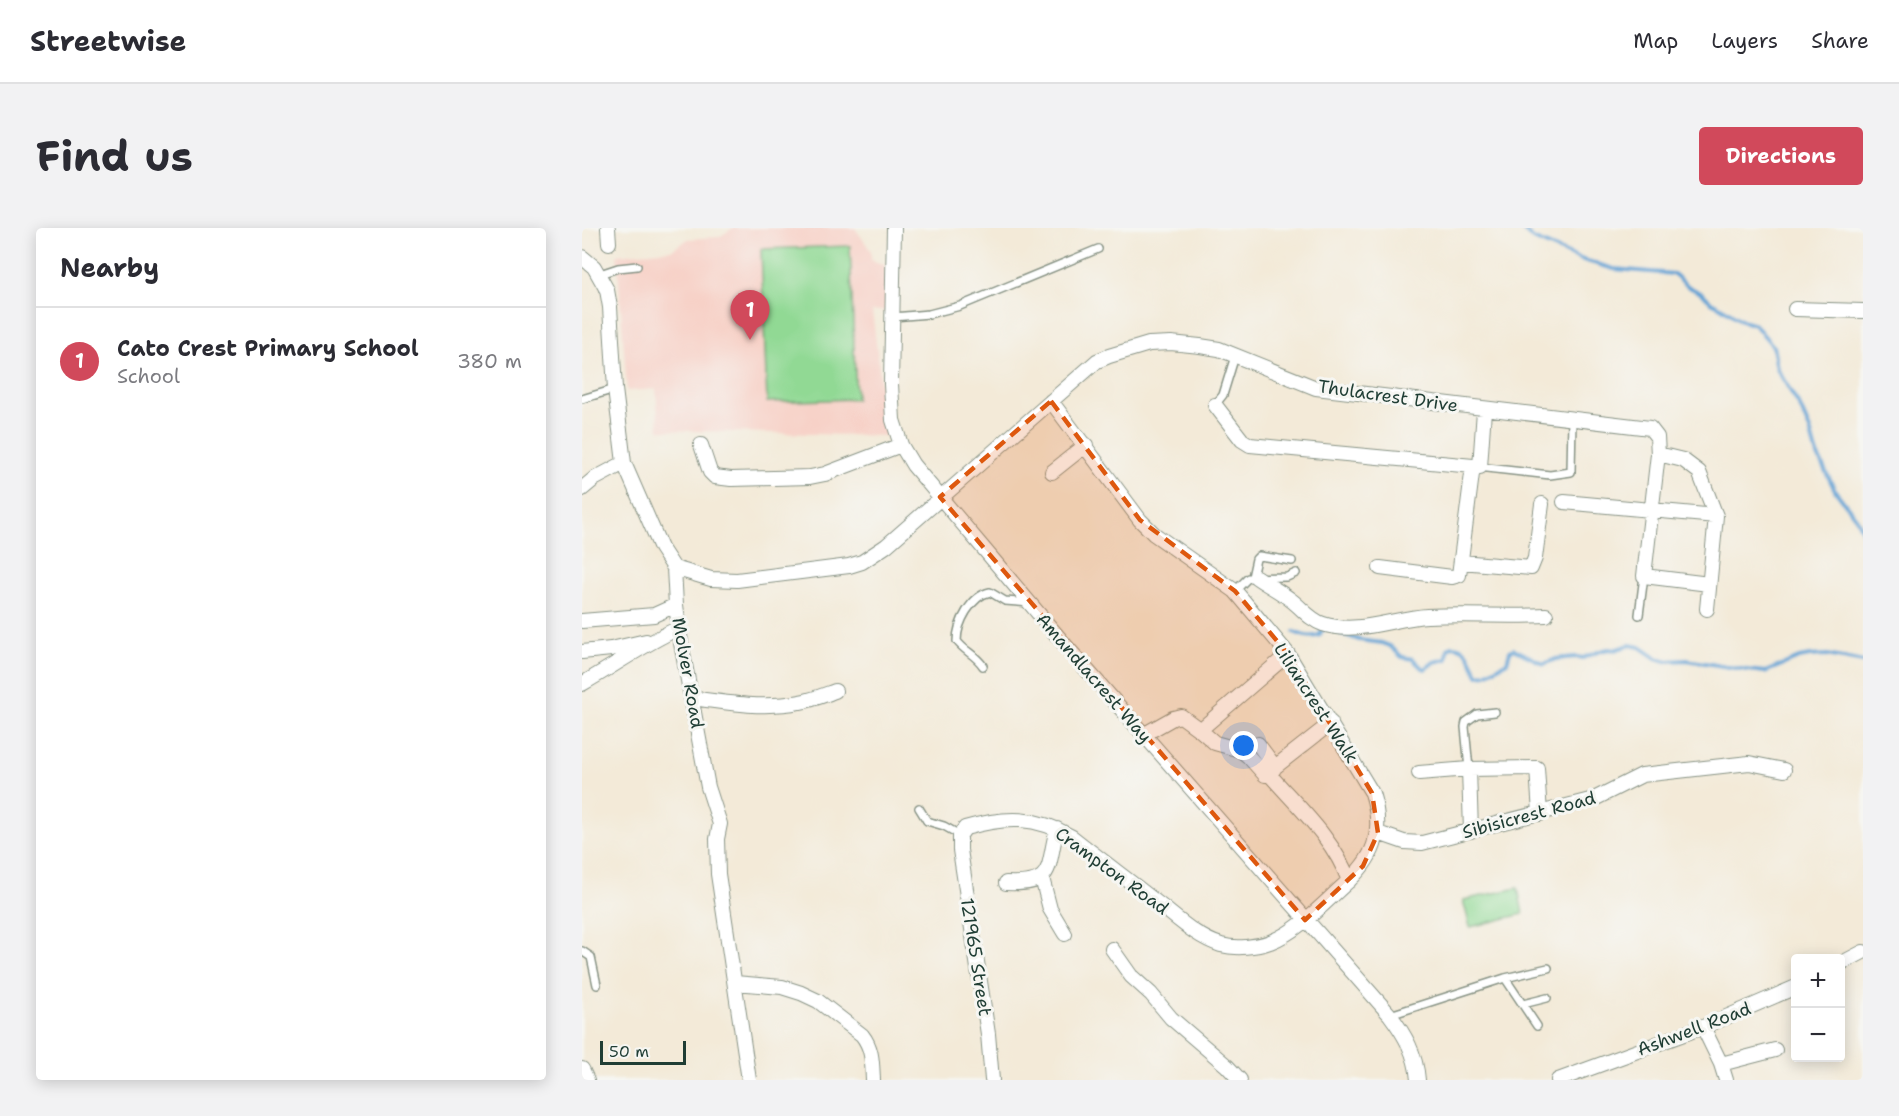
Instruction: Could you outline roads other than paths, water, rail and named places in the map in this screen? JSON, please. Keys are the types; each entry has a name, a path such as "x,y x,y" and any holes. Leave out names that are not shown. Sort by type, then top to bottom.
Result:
{"street":[{"path":"608,228 609,243"},
{"name":"Amandlacrest Way","path":"894,228 893,420 901,445 913,465 1143,735 1390,1015 1403,1032 1412,1050 1418,1080"},
{"path":"582,257 600,274"},
{"name":"Molver Road","path":"600,274 607,290 610,307 615,388 624,463 652,528 674,568 679,628 708,787 720,824 717,839 722,911 749,1080"},
{"path":"1795,309 1863,311"},
{"name":"Thulacrest Drive","path":"674,568 711,579 737,580 849,566 874,556 1097,361 1149,344 1171,343 1219,349 1316,388 1484,410 1650,428 1657,437 1658,454"},
{"name":"Liliancrest Walk","path":"1051,401 1140,520 1154,534 1235,591 1288,654 1372,794 1378,817 1378,833 1368,859 1349,881 1305,920"},
{"path":"1215,405 1242,440 1250,445 1476,467"},
{"path":"1380,568 1454,577 1459,575 1484,410"},
{"path":"701,445 710,472 715,477 731,479 810,477 825,474 901,445"},
{"path":"1052,472 1086,445"},
{"path":"1707,609 1716,516 1699,472 1683,460 1658,454 1644,576 1709,584"},
{"path":"582,489 605,472 624,463"},
{"path":"1564,502 1716,516"},
{"path":"1461,562 1531,568 1534,565 1542,504"},
{"path":"1254,577 1290,598 1320,624 1331,626 1349,627 1389,623 1425,616 1546,615"},
{"path":"582,621 654,615 676,605"},
{"path":"582,652 611,649 654,639 679,628"},
{"path":"582,684 637,652 654,639"},
{"path":"1200,730 1288,654"},
{"path":"692,698 718,702 781,704 801,702 836,691"},
{"path":"1143,735 1181,716 1215,743 1240,750 1265,775 1273,771 1331,723"},
{"path":"1258,744 1273,771 1343,864 1349,881"},
{"name":"Sibisicrest Road","path":"1378,833 1417,844 1540,814 1605,795 1642,775 1749,763 1784,770"},
{"path":"1419,773 1469,769 1536,768 1540,814"},
{"path":"1469,769 1471,831"},
{"name":"Crampton Road","path":"960,835 965,828 1009,820 1035,821 1057,829 1072,837 1195,931 1220,945 1246,946 1268,943 1305,920"},
{"path":"1006,883 1030,883 1042,878 1047,869 1057,829"},
{"name":"121965 Street","path":"960,835 960,850 988,1034 992,1080"},
{"path":"1042,878 1050,909 1065,934"},
{"path":"1112,949 1131,976 1151,994 1171,1018 1240,1080"},
{"path":"1845,961 1863,952"},
{"path":"735,983 792,990 818,1001 868,1042 872,1054 873,1080"},
{"name":"Ashwell Road","path":"1558,1080 1703,1027 1791,989"},
{"path":"1703,1027 1726,1080"},
{"path":"1721,1064 1775,1050"},
{"path":"582,1069 587,1080"}],"lane":[{"path":"893,317 929,314 960,306 1098,249"},
{"path":"600,274 618,268 637,267"},
{"path":"1215,405 1223,395 1235,356"},
{"path":"582,399 615,388"},
{"path":"1476,467 1550,475 1571,472 1572,419"},
{"path":"1254,577 1256,560 1260,556 1292,561"},
{"path":"1235,591 1245,580 1254,577 1287,577 1296,573"},
{"path":"1639,615 1644,576"},
{"path":"983,666 957,641 971,605 980,596 990,592 1011,603 1030,603"},
{"path":"1469,769 1466,722 1477,714 1495,712"},
{"path":"919,808 927,821 944,826 960,835"},
{"path":"582,951 591,957 597,985"},
{"path":"1390,1015 1480,985 1548,968"},
{"path":"1505,978 1537,1026"},
{"path":"1522,1004 1547,998"}],"waterway":[{"path":"1521,228 1533,239 1580,259 1614,269 1674,274 1711,302 1742,321 1755,325 1773,346 1777,369 1800,407 1816,452 1836,492 1857,519 1863,533"},
{"path":"1294,632 1313,636 1320,635 1325,629"},
{"path":"1340,633 1359,640 1390,646 1402,657 1413,659 1425,669 1434,662 1447,659 1448,649 1452,646 1458,647 1469,656 1478,675 1486,674 1507,662 1510,651 1514,649 1544,664 1556,659 1583,658 1600,651 1630,645 1640,647 1656,658 1666,661 1687,660 1765,672 1799,658 1810,656 1827,655 1863,662"}],"place":[{"name":"Cato Crest Primary School","path":"750,340"}]}
